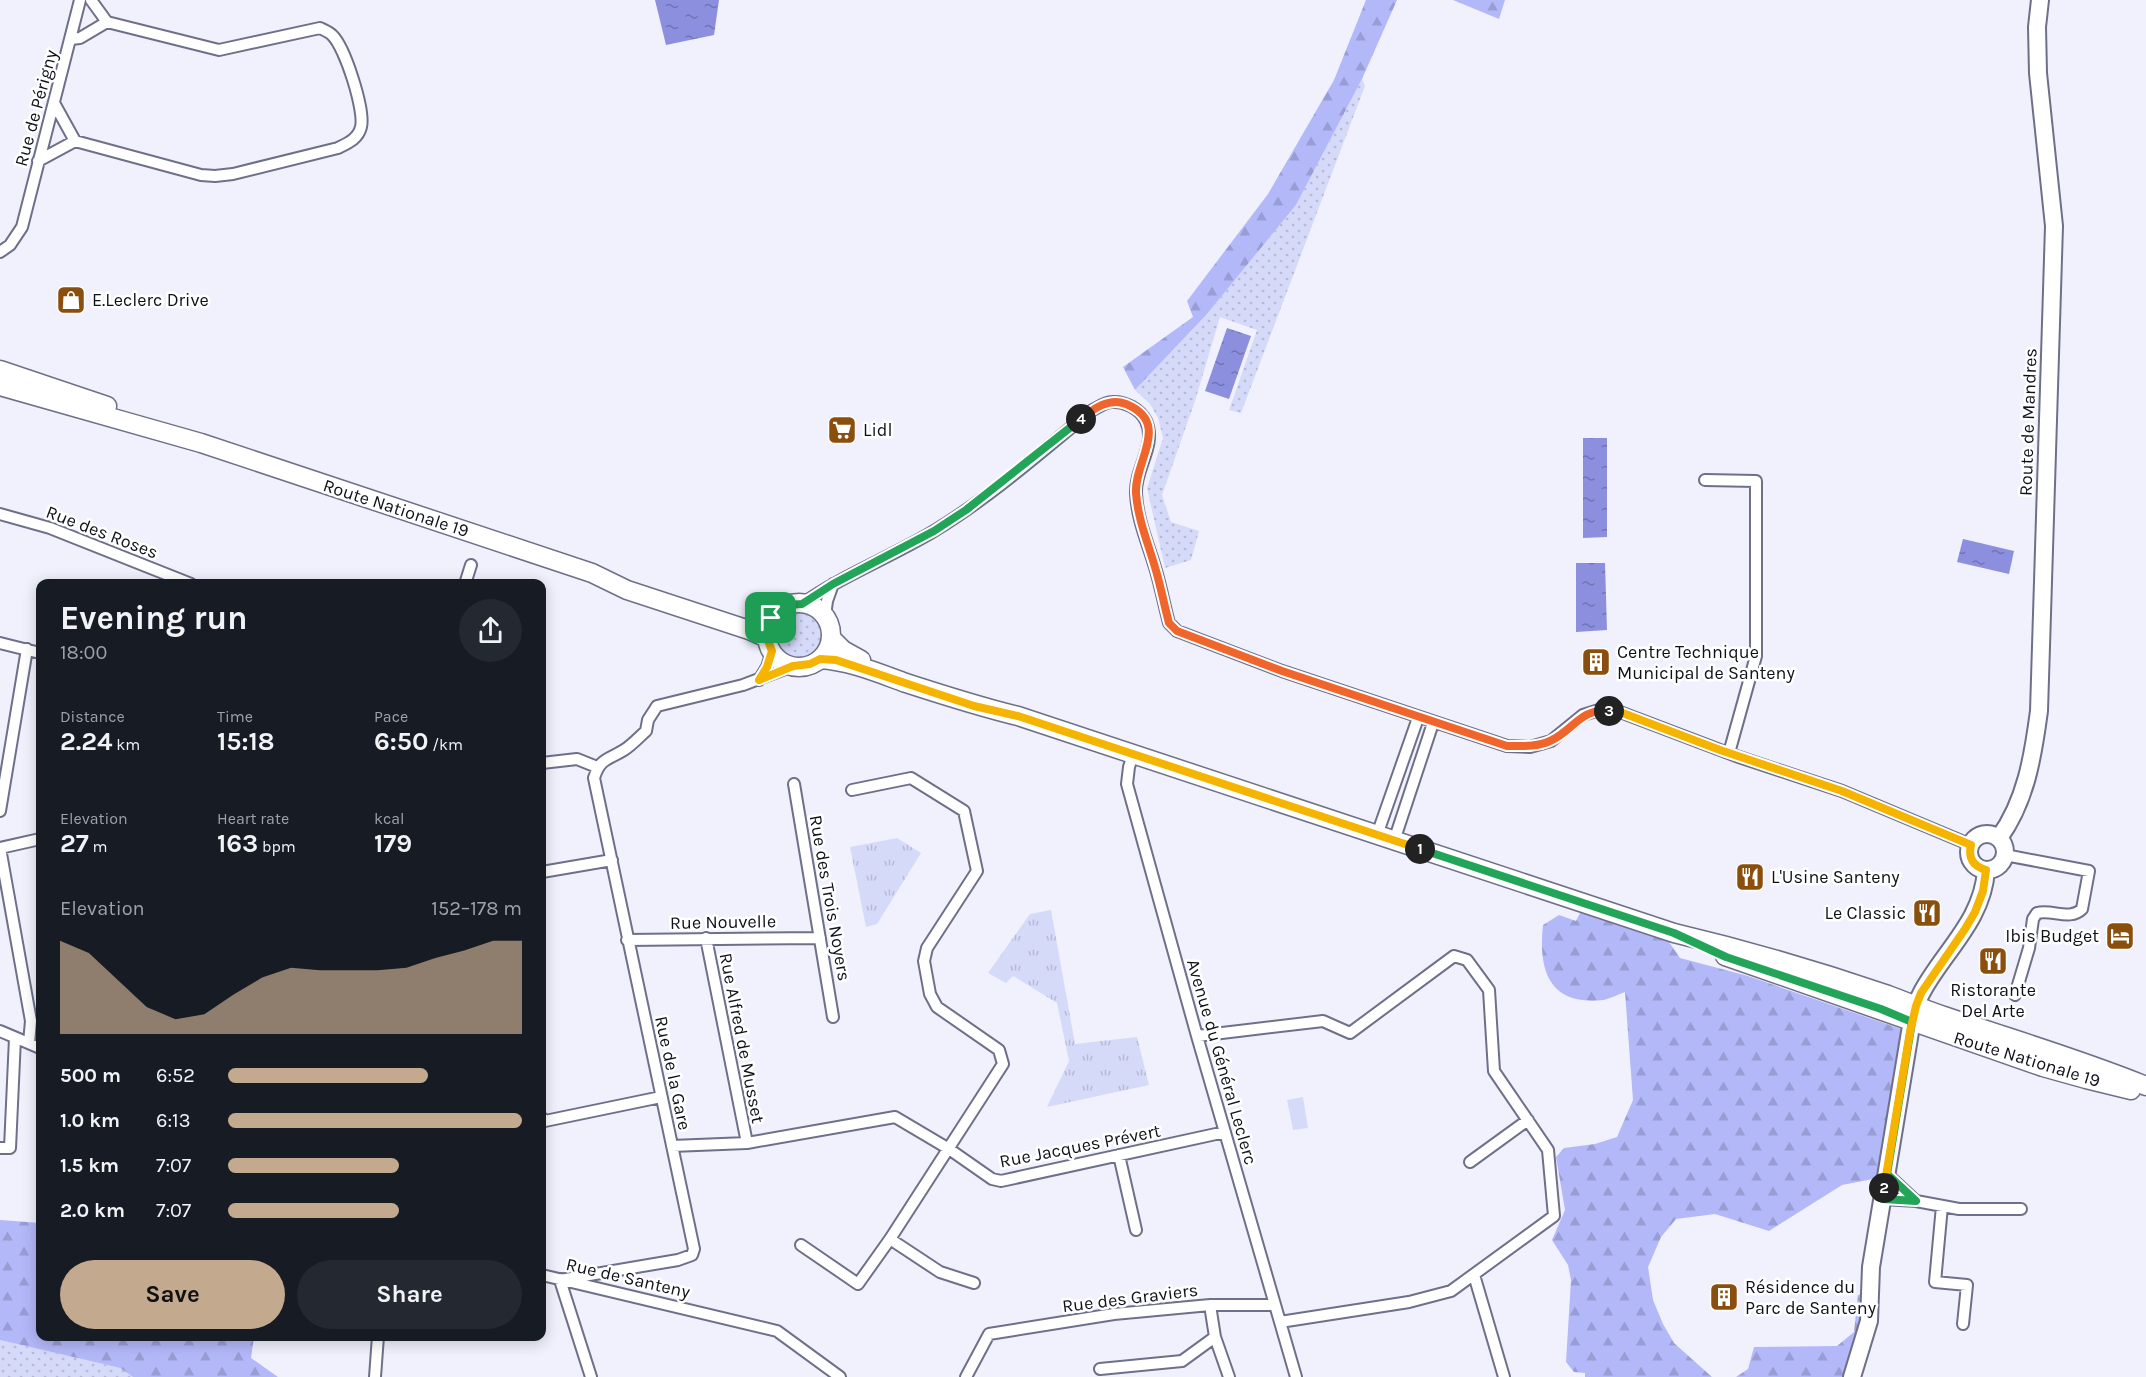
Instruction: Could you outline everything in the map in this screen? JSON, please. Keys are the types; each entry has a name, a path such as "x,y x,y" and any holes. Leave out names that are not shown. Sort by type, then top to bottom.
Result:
{"main road":[{"name":"Route Nationale 19","path":"0,370 144,418 201,443"},
{"name":"Route Nationale 19","path":"0,386 201,443 592,573 647,587 736,618 748,621 771,618"},
{"name":"Route Nationale 19","path":"592,573 627,590 749,630 770,645"},
{"path":"802,604 817,608 825,616 831,638 827,651 820,659 810,664 793,666 779,660 770,645 768,628 771,618 778,610 788,605 802,604"},
{"name":"Route Nationale 19","path":"831,638 843,650 859,659 984,700 1018,716"},
{"name":"Route Nationale 19","path":"820,659 836,660 857,666 974,706 1018,716 1674,933 1726,957 1881,1009 1914,1014 2098,1066 2146,1086"},
{"name":"Route Nationale 19","path":"1914,1014 2043,1066 2146,1093"}],"street":[{"name":"Rue de Périgny","path":"0,252 10,245 22,227 80,0"},
{"path":"38,161 75,141 201,175 215,176 233,174 338,148 352,141 361,129 362,115 358,97 340,47 332,34 320,28 219,50 107,22 91,0"},
{"name":"Route de Mandres","path":"1999,838 2013,817 2026,780 2034,748 2039,706 2054,226 2038,73 2037,27 2040,0"},
{"path":"71,39 80,38 107,22"},
{"path":"54,103 75,141"},
{"path":"802,604 833,584 898,551 966,510 1090,411 1110,402 1122,403 1137,409 1145,418 1149,429 1149,444 1137,479 1136,492 1169,623 1177,631 1282,671 1507,746 1530,747 1551,741 1583,715 1599,710 1620,712 1729,753 1842,791 1971,845"},
{"path":"1704,480 1756,481 1756,656 1729,753"},
{"name":"Rue des Roses","path":"0,514 81,539 179,579"},
{"path":"467,579 471,565"},
{"path":"825,616 833,584"},
{"path":"0,644 36,652"},
{"path":"759,680 767,667 770,645"},
{"path":"0,811 27,649"},
{"path":"546,763 577,759 597,767 603,761 626,749 646,731 648,720 657,706 759,680 793,666"},
{"path":"1385,838 1418,718"},
{"path":"1385,838 1433,723"},
{"name":"Avenue du Général Leclerc","path":"1133,754 1127,784 1296,1377"},
{"name":"Rue de la Gare","path":"560,1280 678,1260 692,1255 694,1250 594,778 597,767"},
{"path":"801,1245 858,1284 891,1239 1003,1064 999,1050 946,1015 937,1006 930,994 924,961 927,948 977,871 964,811 911,778 852,790"},
{"name":"Rue des Trois Noyers","path":"794,784 833,1017"},
{"path":"1983,834 1999,838 2004,846 2005,855 1996,867 1986,870 1976,866 1970,856 1974,840 1983,834"},
{"path":"29,1043 31,1021 3,885 0,848 36,840"},
{"path":"2005,855 2089,870 2082,909 2072,915 2044,911 2037,913 2033,919 2029,948 2015,995"},
{"path":"546,871 612,860"},
{"path":"1863,1377 1871,1267 1914,1014 1921,993 1975,912 1983,891 1986,870"},
{"name":"Rue Alfred de Musset","path":"706,938 747,1143"},
{"name":"Rue Nouvelle","path":"627,940 820,938"},
{"path":"1197,1036 1323,1021 1350,1033 1454,956 1467,960 1489,990 1494,1071 1548,1150 1554,1216 1451,1291 1409,1302 1280,1322"},
{"path":"0,1031 36,1046"},
{"path":"0,1148 10,1148 15,1038"},
{"path":"546,1121 661,1097"},
{"name":"Rue Jacques Prévert","path":"672,1146 747,1143 895,1117 949,1149 992,1179 1001,1181 1226,1132"},
{"path":"1470,1162 1528,1120"},
{"path":"1119,1155 1136,1230"},
{"path":"1887,1174 1916,1201"},
{"path":"1883,1199 1916,1201 1959,1209 2021,1209"},
{"path":"1942,1206 1935,1282 1966,1286 1963,1324"},
{"path":"891,1239 940,1272 974,1283"},
{"path":"1474,1275 1504,1377"},
{"name":"Rue de Santeny","path":"546,1276 777,1331 840,1377"},
{"path":"560,1280 591,1377"},
{"path":"1210,1305 1215,1337 1229,1377"},
{"name":"Rue des Graviers","path":"966,1377 989,1334 1114,1314 1210,1305 1275,1305"},
{"path":"1852,1377 1867,1333"},
{"path":"1100,1369 1137,1372 1182,1360 1215,1337"},
{"path":"375,1377 378,1341"}],"green space":[{"path":"1366,0 1397,0 1362,79 1296,205 1207,314 1135,390 1123,367 1193,317 1187,301 1268,194 1334,80"},
{"path":"1453,0 1505,0 1499,19"},
{"path":"1362,79 1365,86 1241,413 1229,410 1257,330 1220,317 1195,401 1162,495 1171,522 1199,531 1191,560 1165,568 1147,488 1163,438 1158,418 1150,404 1135,390 1207,314 1296,205"},
{"path":"799,612 815,619 822,635 815,651 799,658 783,651 776,635 783,619"},
{"path":"897,838 921,853 877,924 866,927 850,847"},
{"path":"1582,909 1662,932 1680,958 1748,976 1904,1030 1878,1178 1842,1185 1769,1231 1715,1214 1676,1219 1661,1237 1648,1267 1653,1300 1674,1343 1712,1377 1585,1377 1585,1373 1574,1372 1566,1362 1571,1280 1568,1265 1552,1240 1565,1210 1556,1157 1564,1148 1595,1144 1617,1137 1633,1100 1625,992 1603,1000 1570,997 1559,991 1551,982 1546,970 1543,957 1543,925 1559,915 1576,921"},
{"path":"1051,910 1075,1044 1137,1037 1149,1085 1047,1107 1069,1061 1057,1003 1013,976 1006,983 988,973 1030,914"},
{"path":"1303,1097 1308,1128 1293,1130 1287,1100"},
{"path":"0,1220 36,1223 36,1341 253,1341 251,1358 278,1377 133,1377 120,1368 0,1340"},
{"path":"1865,1293 1863,1318 1850,1377 1736,1377 1748,1369 1754,1347 1837,1346 1854,1332 1858,1295"},
{"path":"0,1340 120,1368 133,1377 0,1377"}],"water":[{"path":"655,0 719,0 714,35 666,45"},
{"path":"1227,328 1251,336 1229,399 1205,391"},
{"path":"1583,438 1607,438 1607,537 1583,538"},
{"path":"1963,539 2014,551 2009,574 1957,562"},
{"path":"1576,563 1605,563 1607,630 1576,632"}],"place":[{"name":"E.Leclerc Drive","path":"71,300"},
{"name":"Lidl","path":"842,430"},
{"name":"Centre Technique Municipal de Santeny","path":"1596,662"},
{"name":"L'Usine Santeny","path":"1750,877"},
{"name":"Le Classic","path":"1927,913"},
{"name":"Ibis Budget","path":"2120,936"},
{"name":"Ristorante Del Arte","path":"1993,961"},
{"name":"Résidence du Parc de Santeny","path":"1724,1297"}],"route":[{"path":"771,618 767,638 772,651 767,667 759,680 793,666 810,664 820,659 836,660 857,666 974,706 1018,716 1674,933 1726,957 1881,1009 1912,1022 1910,1032 1898,1103 1887,1174 1916,1201 1883,1199 1885,1184 1887,1174 1910,1032 1916,1006 1921,993 1975,912 1983,891 1986,870 1976,866 1972,861 1969,850 1971,845 1842,791 1736,756 1620,712 1599,710 1583,715 1551,741 1530,747 1507,746 1282,671 1177,631 1169,623 1139,511 1136,492 1137,479 1149,444 1149,429 1145,418 1137,409 1122,403 1110,402 1090,411 966,510 934,531 816,593 802,604 788,605 778,610 771,618"}]}
